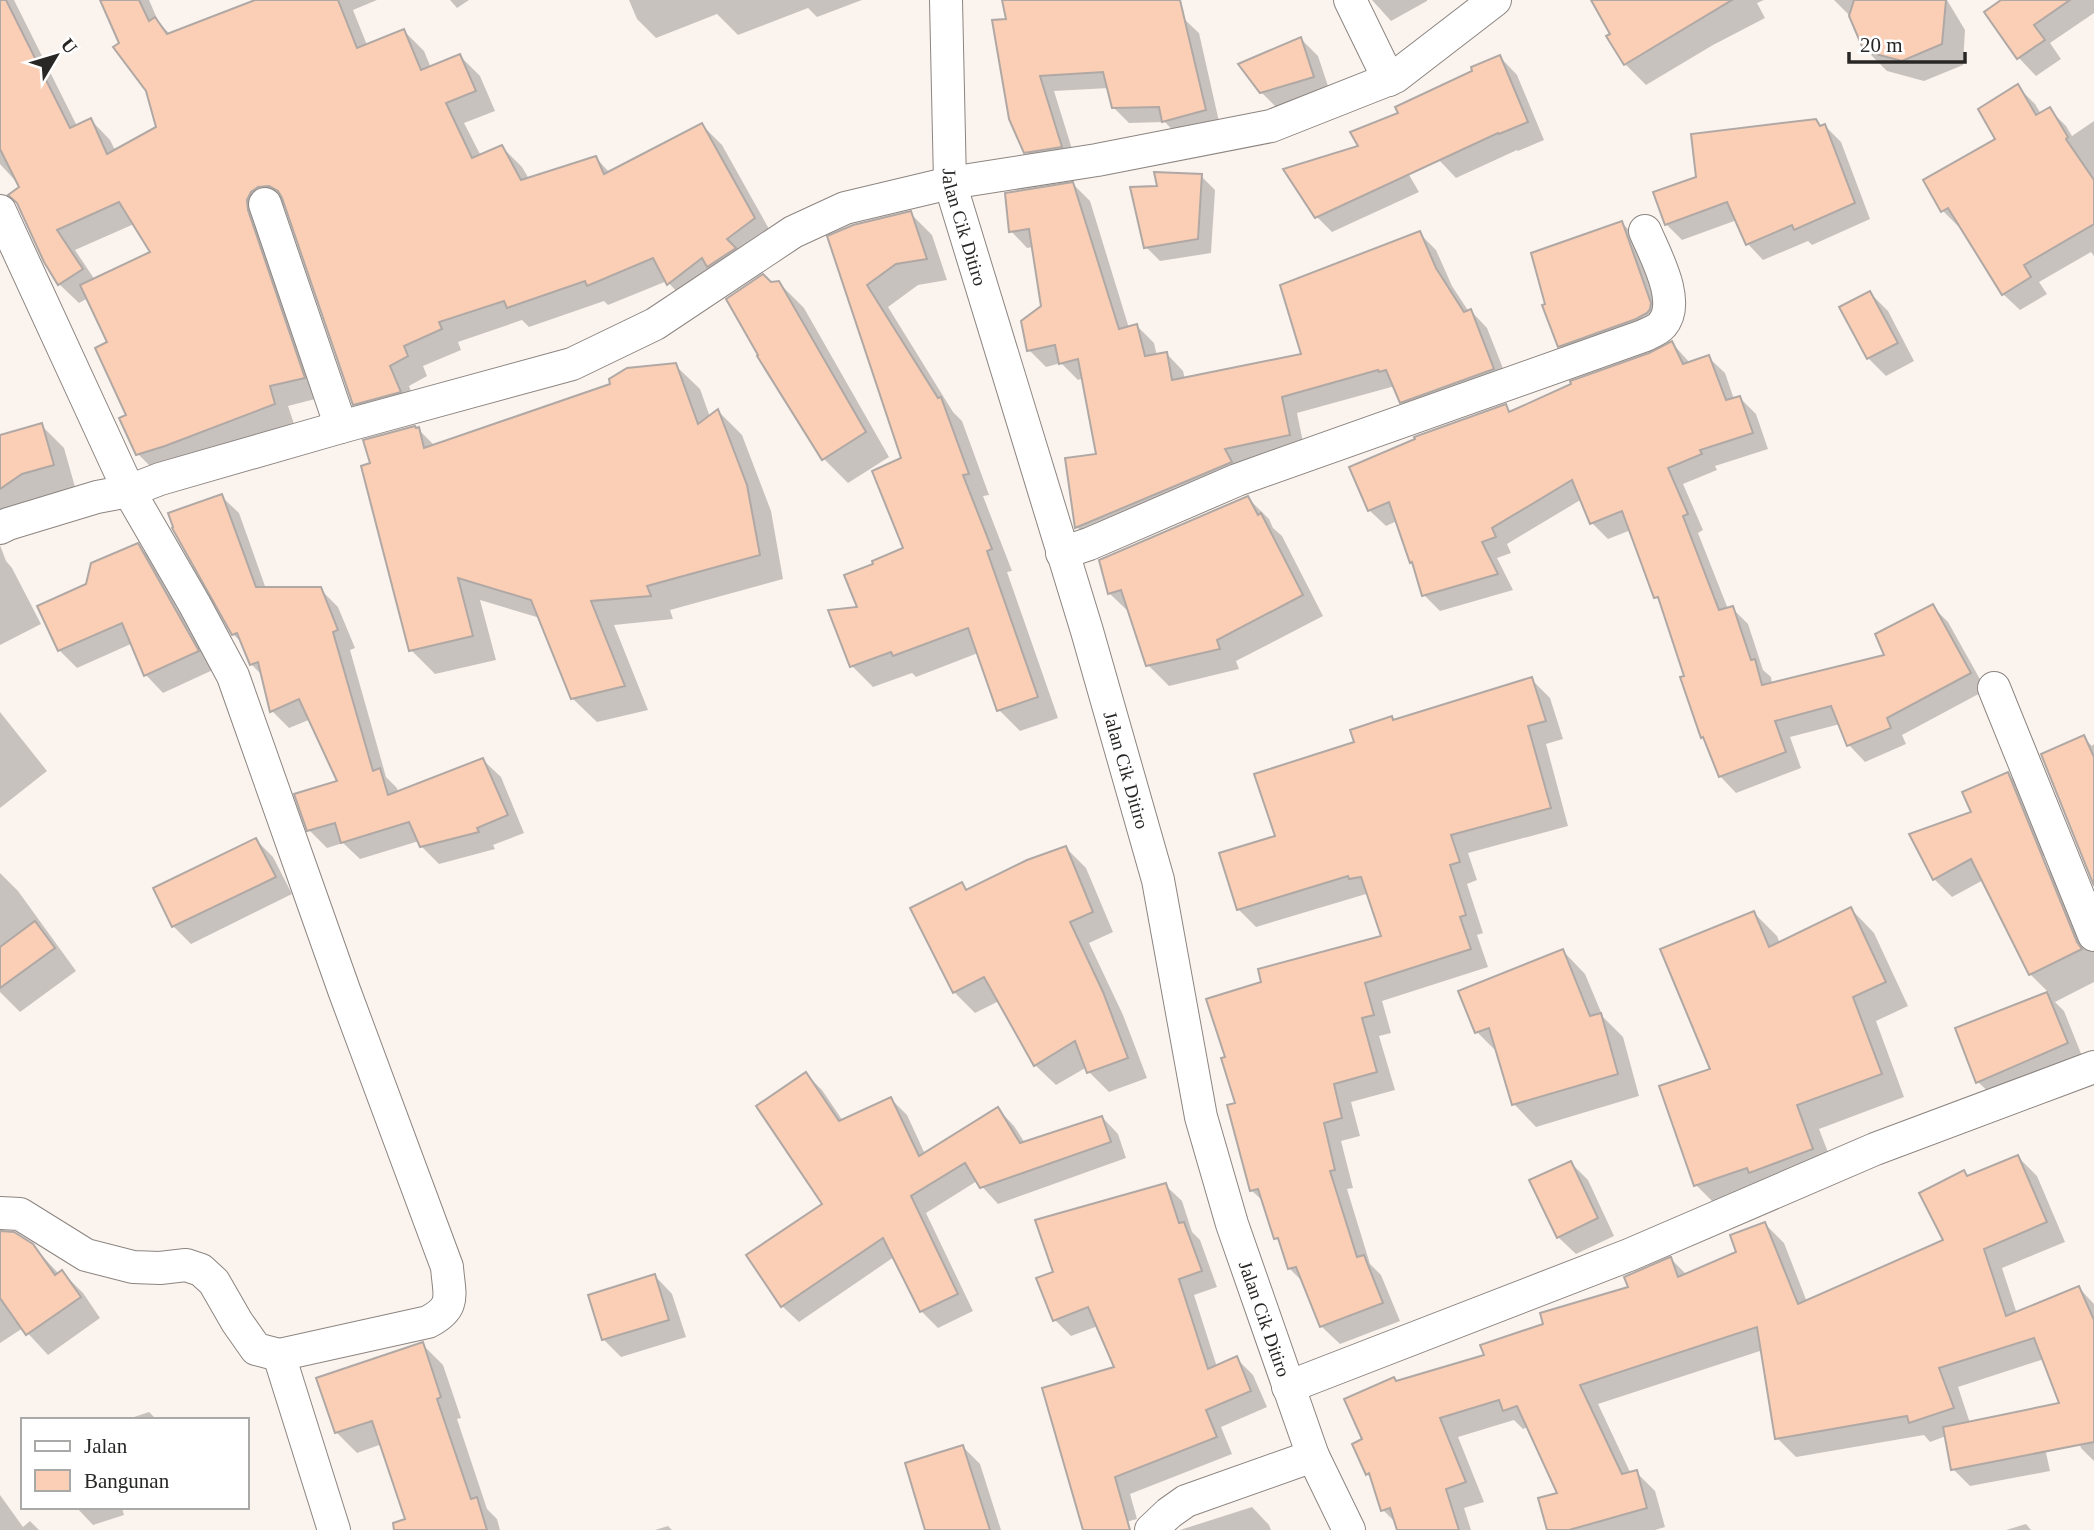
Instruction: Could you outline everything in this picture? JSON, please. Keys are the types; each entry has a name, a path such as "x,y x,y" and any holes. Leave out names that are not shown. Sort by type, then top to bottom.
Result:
{"street":[{"name":"Jalan Cik Ditiro","path":"946,0 950,183 1087,631 1158,880 1201,1117 1232,1224 1313,1456 1349,1530"},
{"path":"1350,0 1389,80"},
{"path":"0,528 97,497 129,491 160,479 341,427 572,364 655,324 793,232 845,208 950,183 1097,160 1271,126 1395,77 1495,0"},
{"path":"265,204 341,427"},
{"path":"0,211 129,491 233,676 344,990 447,1267 450,1302 442,1315 428,1322 279,1355 256,1349 214,1282 201,1270 186,1265 133,1267 86,1255 20,1214 0,1213"},
{"path":"1062,553 1237,480 1643,336 1661,326 1670,310 1668,288 1645,231"},
{"path":"1994,688 2094,935"},
{"path":"1288,1387 1629,1255 1875,1149 2094,1067"},
{"path":"279,1355 334,1530"},
{"path":"1151,1530 1186,1502 1313,1456"}],"building":[{"path":"0,0 6,0 70,128 91,118 107,154 156,127 146,91 113,47 119,43 100,0 139,0 149,21 155,17 167,34 255,0 338,0 357,48 404,29 421,70 460,54 476,91 446,103 472,158 502,145 521,180 596,156 604,174 702,123 755,218 727,239 736,248 707,267 702,258 667,285 653,258 587,286 585,281 507,308 504,301 439,322 442,329 404,346 408,356 390,366 401,392 353,405 282,198 278,191 269,186 258,187 251,192 247,200 248,210 305,378 270,386 275,404 136,455 119,418 126,415 95,348 107,342 80,285 150,252 119,202 57,230 83,269 58,285 44,262 17,203 8,195 19,187 0,149"},
{"path":"1002,0 1180,0 1206,110 1162,122 1159,107 1112,108 1103,72 1040,76 1062,147 1024,153 1009,119 992,20 1006,19"},
{"path":"1591,0 1732,0 1624,65 1606,36 1610,34"},
{"path":"1854,0 1946,0 1942,44 1902,61 1864,51 1849,16"},
{"path":"2001,0 2070,0 2034,25 2045,40 2017,59 1984,12"},
{"path":"1301,37 1314,77 1260,93 1238,64"},
{"path":"1500,55 1528,122 1498,133 1315,218 1283,169 1358,146 1350,132 1398,113 1395,107 1472,71 1471,67"},
{"path":"2018,84 2036,115 2050,107 2068,137 2066,139 2094,180 2094,224 2024,265 2031,277 2002,295 1948,208 1941,212 1923,180 1995,139 1978,109"},
{"path":"1816,119 1820,126 1825,124 1855,203 1794,230 1792,225 1746,245 1727,202 1665,225 1653,192 1696,177 1691,134"},
{"path":"1154,172 1202,174 1198,239 1144,248 1130,187 1157,186"},
{"path":"1073,182 1119,329 1137,324 1145,356 1167,352 1172,380 1301,354 1280,285 1420,231 1436,268 1464,312 1471,309 1494,369 1400,403 1386,370 1282,397 1290,435 1225,449 1232,462 1075,528 1065,458 1096,454 1078,359 1059,364 1055,345 1027,351 1021,321 1041,306 1029,229 1009,232 1005,193"},
{"path":"911,211 927,259 896,264 867,285 938,398 941,397 969,474 963,475 992,549 987,551 1038,697 997,711 968,628 893,656 891,652 850,667 828,610 857,607 844,575 903,548 872,471 901,458 827,236 853,225"},
{"path":"1622,221 1651,303 1650,309 1636,319 1558,347 1542,305 1545,304 1531,253"},
{"path":"763,274 771,282 779,281 866,432 822,460 757,356 726,299"},
{"path":"1870,291 1898,343 1867,359 1839,307"},
{"path":"1672,341 1683,364 1709,355 1726,400 1740,396 1753,433 1700,450 1702,454 1668,468 1688,514 1683,516 1719,610 1733,606 1751,660 1755,659 1762,685 1884,655 1875,634 1933,604 1971,673 1887,718 1891,728 1847,746 1831,706 1775,721 1786,752 1719,777 1703,737 1701,738 1680,677 1684,676 1658,597 1654,598 1622,511 1590,524 1572,480 1492,528 1496,537 1482,542 1498,574 1422,596 1389,502 1368,511 1349,467 1415,439 1414,437 1506,404 1509,412 1571,384 1570,381 1649,353"},
{"path":"676,363 698,424 718,409 747,485 760,555 647,586 651,596 591,601 625,686 571,699 531,600 458,578 473,636 409,651 361,466 370,463 363,440 415,426 419,427 424,448 610,384 609,379 627,368"},
{"path":"42,423 54,465 22,474 0,489 0,435"},
{"path":"222,494 256,587 321,587 338,630 333,632 373,771 380,768 388,795 483,758 508,815 477,828 479,832 420,847 409,822 341,843 335,823 307,831 294,794 337,781 299,699 270,712 258,662 250,665 237,633 232,635 172,528 168,513"},
{"path":"1248,496 1258,515 1261,513 1303,595 1217,640 1220,649 1146,666 1121,590 1108,594 1099,560"},
{"path":"138,543 199,651 144,676 122,623 58,651 37,606 86,584 91,563"},
{"path":"1532,677 1546,721 1528,726 1551,808 1451,835 1460,862 1450,865 1466,915 1460,917 1471,949 1365,983 1374,1015 1362,1018 1377,1072 1334,1084 1342,1118 1324,1123 1335,1170 1330,1171 1357,1257 1364,1255 1383,1303 1320,1327 1296,1267 1288,1269 1278,1238 1274,1239 1258,1189 1250,1191 1227,1105 1235,1103 1221,1058 1225,1057 1206,999 1261,982 1258,969 1381,936 1361,877 1349,879 1348,876 1237,910 1219,853 1275,836 1254,774 1354,742 1350,730 1392,716 1393,720"},
{"path":"2084,735 2094,757 2094,886 2041,754"},
{"path":"2008,772 2082,949 2029,975 1971,859 1933,880 1909,834 1971,812 1962,792"},
{"path":"256,838 276,877 172,927 153,888"},
{"path":"1066,846 1093,912 1070,922 1103,992 1128,1058 1087,1073 1075,1041 1034,1066 984,977 953,993 910,908 962,882 966,890 1027,860"},
{"path":"1851,907 1886,982 1853,997 1882,1074 1797,1105 1813,1149 1749,1173 1747,1168 1694,1186 1659,1086 1710,1069 1660,949 1754,911 1769,947"},
{"path":"35,921 55,948 0,988 0,947"},
{"path":"1563,949 1590,1016 1601,1013 1618,1074 1512,1105 1489,1028 1475,1033 1458,991"},
{"path":"2047,992 2068,1043 1976,1083 1955,1028"},
{"path":"806,1072 839,1121 891,1097 919,1156 998,1107 1020,1143 1102,1116 1111,1142 980,1188 965,1163 911,1196 958,1294 920,1312 883,1238 781,1307 746,1255 822,1204 756,1106"},
{"path":"2018,1155 2047,1222 1984,1249 2006,1316 2079,1286 2094,1320 2094,1442 1951,1470 1943,1427 2059,1403 2034,1338 1939,1368 1954,1408 1909,1423 1907,1416 1775,1439 1757,1327 1580,1385 1622,1474 1637,1470 1647,1508 1569,1530 1547,1530 1538,1498 1557,1493 1517,1406 1503,1411 1499,1400 1440,1418 1466,1482 1446,1489 1459,1530 1397,1530 1390,1508 1381,1511 1369,1473 1366,1475 1352,1444 1362,1439 1344,1399 1394,1377 1396,1381 1484,1355 1480,1345 1543,1324 1540,1313 1628,1287 1624,1277 1670,1257 1678,1277 1736,1252 1730,1235 1765,1222 1798,1304 1943,1240 1919,1193 1964,1170 1967,1176"},
{"path":"1571,1161 1598,1218 1557,1238 1529,1180"},
{"path":"1166,1183 1179,1223 1184,1222 1202,1271 1179,1279 1208,1369 1237,1356 1251,1391 1206,1410 1217,1437 1115,1477 1130,1530 1083,1530 1042,1388 1114,1367 1088,1307 1053,1321 1036,1278 1053,1272 1035,1220"},
{"path":"0,1231 14,1232 33,1244 55,1275 62,1270 81,1297 26,1335 0,1298"},
{"path":"655,1274 669,1320 602,1340 588,1295"},
{"path":"423,1342 441,1397 437,1399 471,1499 477,1497 487,1530 394,1530 393,1523 405,1519 372,1421 335,1433 316,1378"},
{"path":"963,1445 990,1530 925,1530 905,1463"}]}
